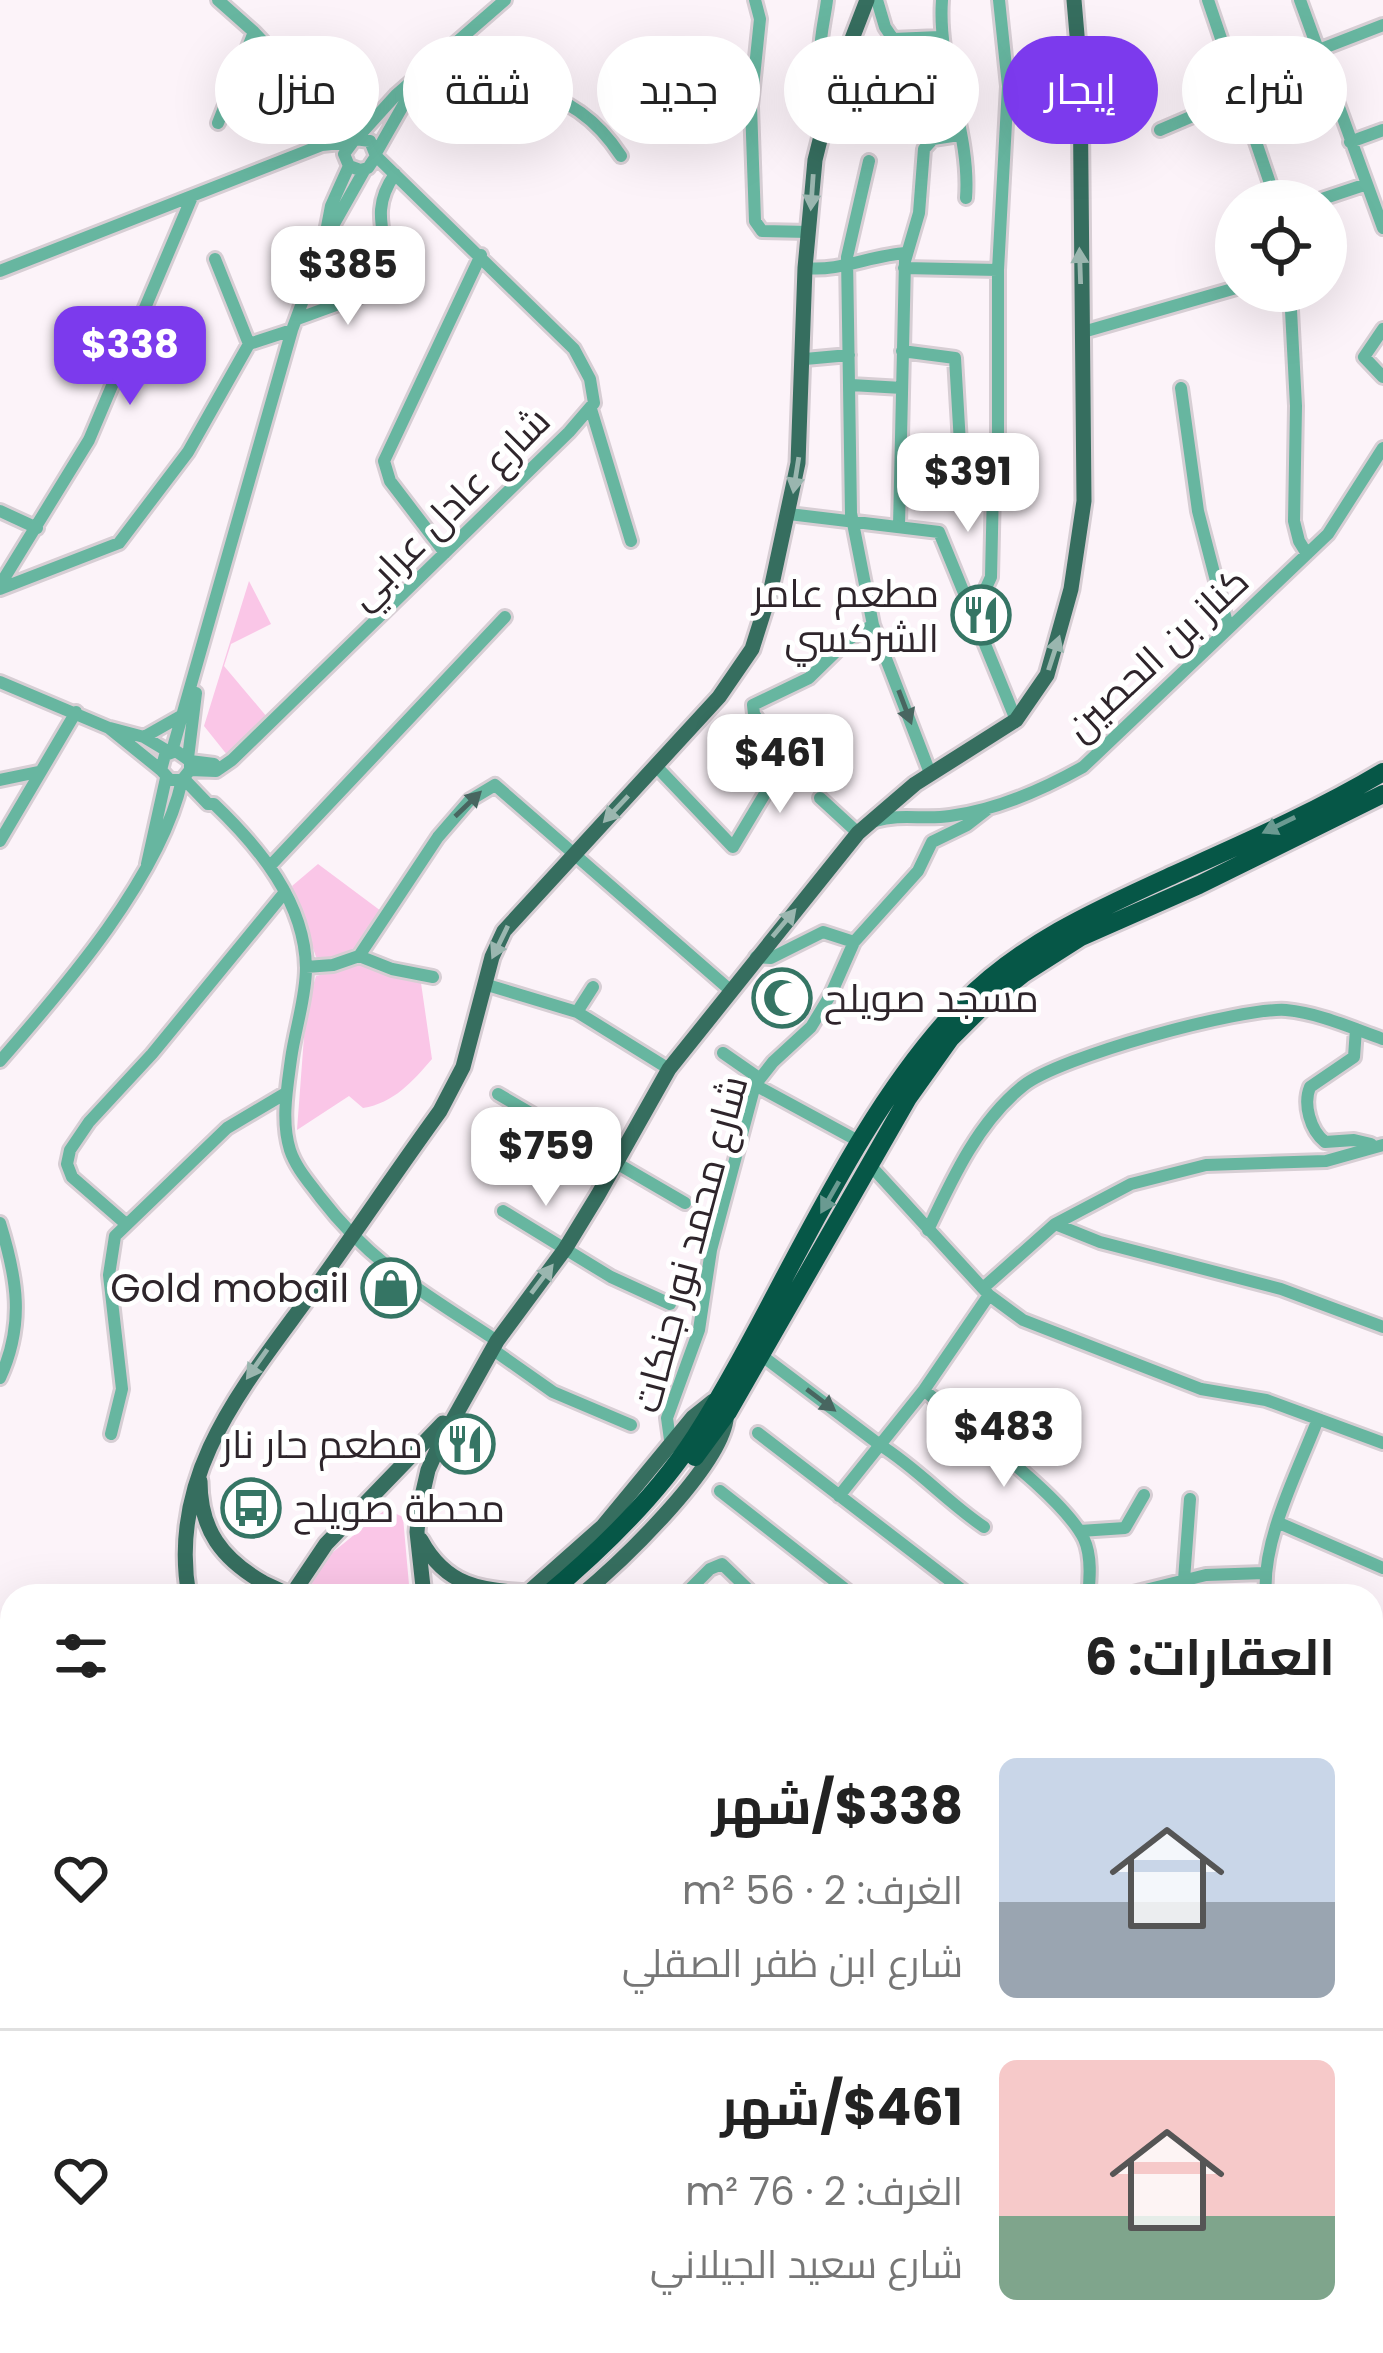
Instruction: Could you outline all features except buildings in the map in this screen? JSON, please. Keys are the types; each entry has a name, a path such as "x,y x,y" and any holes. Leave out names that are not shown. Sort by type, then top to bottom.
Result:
{"highway":[{"path":"577,1584 648,1514 721,1406 862,1143 929,1042 971,995 1073,922 1383,772"},
{"path":"548,1584 609,1538 658,1485 761,1355 908,1098 950,1039 1023,974 1100,927 1199,885 1383,794"}],"main road":[{"path":"853,36 867,0"},
{"path":"423,1584 417,1532 428,1470 454,1412 495,1345 565,1249 669,1069 864,828 930,773 1016,720 1047,675 1080,543 1085,478 1081,70 1075,0"},
{"path":"189,1584 186,1516 200,1472 240,1388 452,1089 470,1046 484,984 504,931 746,661 772,589 800,440 805,268 819,144"},
{"path":"544,1584 603,1526 693,1417 721,1406 722,1436 693,1479 643,1537 593,1584"},
{"path":"299,1584 326,1544 454,1412"},
{"path":"200,1472 202,1515 209,1533 240,1569 266,1584"},
{"path":"417,1532 430,1557 465,1584"}],"street":[{"name":"شارع عادل عرابي","path":"218,0 258,36"},
{"path":"465,36 505,0"},
{"path":"755,0 760,19 751,106 754,221 762,231 809,232"},
{"path":"822,36 826,0"},
{"path":"877,0 890,36"},
{"path":"940,36 942,0"},
{"path":"968,604 985,590 991,577 998,446 998,270 1008,67 999,0"},
{"path":"1208,0 1221,36"},
{"path":"1300,0 1311,36"},
{"path":"1347,39 1383,25"},
{"path":"252,36 254,32"},
{"path":"379,117 403,95"},
{"path":"326,238 403,101"},
{"path":"573,110 608,136 621,156"},
{"path":"1160,130 1182,121"},
{"path":"1350,142 1383,130"},
{"path":"1347,134 1383,228"},
{"path":"0,271 328,144"},
{"path":"147,865 164,774 162,760 171,752 196,677 295,325 326,238 331,206 349,166 344,154 351,144"},
{"name":"شارع عادل عرابي","path":"187,770 220,767 232,760 591,410 592,386 574,350 394,173 371,162 370,144"},
{"path":"899,526 905,261 919,213 923,148 927,144"},
{"path":"961,144 966,198"},
{"path":"1258,144 1269,180"},
{"path":"868,161 847,263 851,513 873,626 930,773"},
{"path":"349,166 371,162"},
{"path":"0,587 118,543 188,452 249,344 385,287 388,272 379,217 394,173"},
{"path":"1347,191 1364,185"},
{"path":"0,587 98,422 193,196"},
{"path":"445,553 390,481 385,452 481,255"},
{"path":"805,268 832,270 875,256 998,270"},
{"path":"215,259 249,344"},
{"path":"1083,332 1215,294"},
{"path":"1292,312 1294,521 1307,554"},
{"path":"1383,329 1364,357 1383,376"},
{"path":"902,351 955,358 961,461"},
{"path":"805,358 849,355"},
{"path":"851,386 902,388"},
{"path":"1181,388 1198,511 1228,627"},
{"path":"591,410 631,542"},
{"name":"كناز بن الحصين","path":"864,828 892,816 947,817 989,808 1038,791 1083,767 1334,527 1383,448"},
{"path":"0,512 37,528"},
{"path":"789,514 941,534 1016,720"},
{"path":"271,865 505,617"},
{"path":"656,766 733,847 785,760 754,714 753,705 804,682 849,639 873,626"},
{"path":"0,1060 69,982 166,835 187,770 196,677"},
{"path":"0,682 109,728 144,737 171,752 208,804 214,804 271,865 285,892 306,968 286,1093 286,1128 292,1155 352,1236 401,1280 553,1392 631,1425"},
{"path":"144,737 170,725 185,710"},
{"path":"0,841 76,712"},
{"path":"109,728 164,774 187,770"},
{"path":"0,780 38,772"},
{"path":"306,968 359,956 437,837 470,800 489,786 500,786 730,990"},
{"path":"900,795 916,816"},
{"path":"820,798 864,828"},
{"name":"شارع محمد نور جنكات","path":"671,1447 668,1418 699,1330 711,1250 757,1081 818,1016 854,942 918,871 932,842 989,808"},
{"path":"126,1224 72,1177 70,1150 89,1121 152,1054 285,892"},
{"path":"755,957 771,958 824,932 854,942"},
{"path":"359,956 433,977"},
{"path":"484,984 577,1012 669,1069"},
{"path":"577,1012 593,987"},
{"path":"928,1230 965,1156 1017,1091 1036,1078 1136,1040 1258,1011 1293,1011 1383,1039"},
{"path":"1357,1029 1354,1058 1310,1087 1306,1100 1312,1126 1325,1142 1378,1144"},
{"path":"723,1053 757,1081 862,1143"},
{"path":"111,1434 122,1382 109,1262 115,1236 227,1128 286,1093"},
{"path":"498,1094 686,1203"},
{"path":"839,1496 924,1390 986,1291 1055,1224 1115,1191 1178,1170 1314,1163 1378,1144"},
{"path":"870,1165 986,1291 1035,1325 1202,1389 1266,1400 1383,1444"},
{"path":"502,1211 610,1277 670,1304"},
{"path":"0,1223 19,1306 14,1340 0,1378"},
{"path":"1055,1224 1100,1242 1281,1289 1383,1327"},
{"path":"761,1355 896,1453 951,1505 984,1527"},
{"path":"924,1390 1054,1502 1080,1532 1088,1548 1088,1584"},
{"path":"1265,1584 1279,1523 1318,1419"},
{"path":"758,1433 954,1584"},
{"path":"720,1491 834,1584"},
{"path":"1080,1532 1125,1528 1144,1495"},
{"path":"1184,1580 1190,1499"},
{"path":"1279,1523 1383,1568"},
{"path":"695,1584 722,1564 743,1584"},
{"path":"1170,1584 1227,1573 1264,1573"}],"shaded area":[{"path":"249,581 271,624 231,644 224,666 267,717 228,756 204,726"},
{"path":"318,864 381,911 353,952 323,961 316,957 292,886"},
{"path":"366,963 421,983 432,1059 384,1101 363,1108 349,1096 297,1130 306,1010 316,976"},
{"path":"386,1509 403,1517 409,1584 294,1584"}],"place":[{"name":"مطعم عامر الشركسي","path":"981,615"},
{"name":"مسجد صويلح","path":"782,998"},
{"name":"Gold mobail","path":"391,1288"},
{"name":"مطعم حار نار","path":"465,1444"},
{"name":"محطة صويلح","path":"251,1508"}]}
